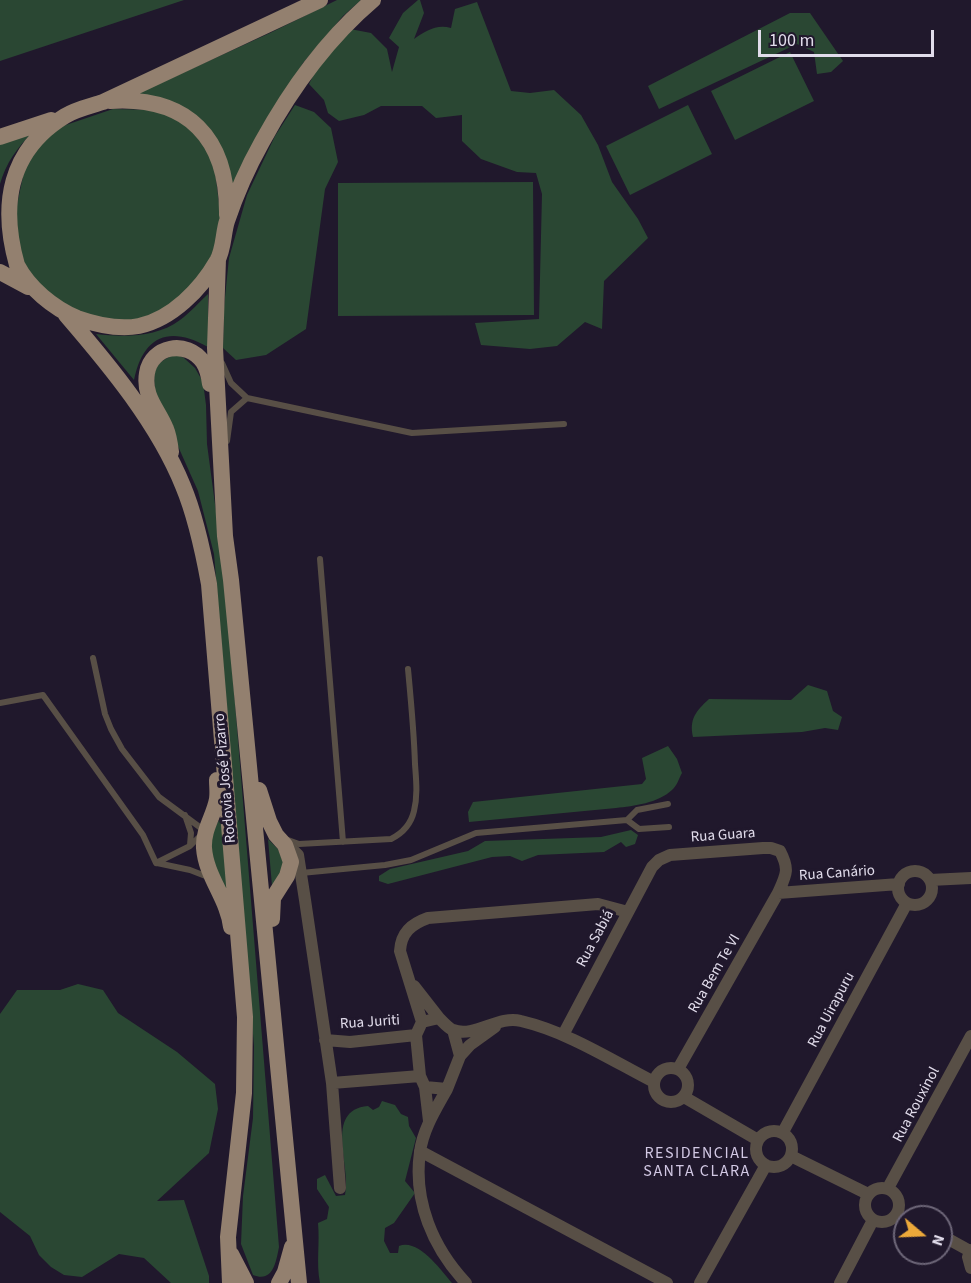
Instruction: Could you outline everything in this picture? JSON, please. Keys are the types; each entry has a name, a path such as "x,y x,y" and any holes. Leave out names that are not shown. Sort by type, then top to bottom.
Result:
{"main road":[{"path":"0,137 103,102 320,0"},
{"path":"0,272 38,292 64,312 103,326 140,326 178,308 190,297 218,259 226,223 242,184 262,143 293,90 333,39 373,0"},
{"path":"103,102 128,100 163,106 199,127 216,149 221,165 225,182 226,223"},
{"path":"38,292 21,272 7,248 1,222 2,198 9,172 24,150 42,132 66,115"},
{"name":"Rodovia José Pizarro","path":"218,259 214,348 221,470 225,536 247,740"},
{"name":"Rodovia José Pizarro","path":"64,312 123,385 175,466 195,523 209,584 244,1003 244,1093 228,1248 230,1283"},
{"path":"175,466 166,429 151,404 146,387 151,360 158,352 180,348 202,360 210,381 213,425 220,449"},
{"path":"220,723 215,747 218,798 205,831 206,862 230,916 232,944 244,1003"},
{"path":"247,740 256,770 261,800 276,835 289,852 294,875 273,898 271,907 272,1001"},
{"path":"247,740 299,1283"},
{"path":"279,1283 285,1272 294,1239"},
{"path":"228,1248 246,1283"}],"street":[{"path":"276,835 298,850 294,875 332,1083 340,1188"},
{"name":"Rua Guara","path":"659,860 670,855 771,848 780,852 787,872 778,893"},
{"name":"Rua Sabiá","path":"563,1035 652,867 659,860"},
{"path":"913,871 923,873 930,880 932,891 927,900 918,905 907,903 900,895 899,884 904,876 913,871"},
{"path":"930,880 971,879"},
{"name":"Rua Canário","path":"778,893 899,884"},
{"name":"Rua Bem Te VI","path":"678,1069 778,893"},
{"name":"Rua Uirapuru","path":"783,1132 907,903"},
{"path":"429,1122 416,1035 422,1023 400,951 406,932 414,923 428,918 598,904 628,912"},
{"path":"409,981 439,1018 453,1030 460,1056"},
{"path":"422,1023 439,1018"},
{"path":"453,1030 469,1031 506,1020 518,1020 563,1035 654,1082"},
{"path":"466,1283 444,1257 426,1219 419,1172 420,1151 429,1122 447,1089 460,1056 470,1045 506,1020"},
{"name":"Rua Juriti","path":"325,1040 350,1042 416,1035"},
{"name":"Rua Rouxinol","path":"888,1188 971,1036"},
{"path":"673,1067 678,1069 683,1071 689,1081 689,1086 684,1097 675,1102 664,1101 656,1093 654,1082 656,1077 663,1070 673,1067"},
{"path":"332,1083 422,1081 447,1089"},
{"path":"684,1097 758,1140"},
{"path":"772,1130 783,1132 790,1140 791,1156 788,1161 778,1167 766,1165 758,1157 756,1151 758,1140 766,1132 772,1130"},
{"path":"420,1151 668,1283"},
{"path":"791,1156 868,1194"},
{"path":"700,1283 766,1165"},
{"path":"893,1218 888,1221 873,1220 866,1211 868,1194 877,1188 888,1188 897,1195 898,1205"},
{"path":"840,1283 873,1220"},
{"path":"953,1242 970,1251 968,1257 971,1268"}],"lane":[{"path":"214,348 231,383 248,398 412,433 564,424"},
{"path":"221,470 231,412 248,398"},
{"path":"320,559 343,842"},
{"path":"93,658 105,714 111,729 159,797 205,831 190,846 156,863"},
{"path":"298,850 343,842 392,839 401,834 407,826 414,813 416,794 408,669"},
{"path":"0,703 44,695 143,835 156,863"},
{"path":"294,875 411,860 476,833 627,820 637,810 668,804"},
{"path":"184,814 191,833 190,846"},
{"path":"627,820 639,829 669,827"},
{"path":"156,863 190,870 212,878"}],"green space":[{"path":"0,0 184,0 0,61"},
{"path":"337,0 361,0 343,16 303,63 230,197 207,128 132,96 270,33"},
{"path":"420,0 424,13 414,39 436,28 451,28 455,9 477,2 511,91 530,93 554,90 581,115 598,145 612,182 638,219 648,238 604,281 602,329 585,322 557,346 530,349 481,345 475,323 539,319 542,194 536,173 517,172 481,159 462,141 462,115 436,118 422,106 381,106 364,115 339,121 328,113 324,100 309,84 315,72 350,29 371,33 387,49 392,72 399,47 389,38 403,13"},
{"path":"790,13 810,13 843,61 831,72 817,74 814,52 797,44 659,109 648,86"},
{"path":"790,52 814,101 735,140 711,91"},
{"path":"295,105 314,112 331,128 338,162 325,189 306,329 266,355 236,360 223,348 229,258 247,195 275,136"},
{"path":"688,105 712,154 630,195 606,146"},
{"path":"113,109 159,110 194,130 214,162 221,220 213,258 185,293 163,310 136,320 105,321 81,313 54,297 28,273 9,242 28,153 60,127"},
{"path":"32,133 13,156 0,184 0,144"},
{"path":"533,182 534,315 338,316 338,183"},
{"path":"208,294 208,347 181,337 170,336 160,339 151,344 144,353 134,380 96,334 128,336 161,330 184,317"},
{"path":"176,354 195,368 203,382 207,444 225,579 279,1247 272,1270 269,1274 260,1277 253,1275 241,1244 243,1196 253,1118 254,1046 214,554 198,491 156,397 155,388 154,375 158,365"},
{"path":"808,685 827,691 833,711 842,717 838,730 825,728 802,732 693,737 693,720 700,707 709,699 791,700"},
{"path":"668,746 677,759 682,773 672,790 653,801 616,808 469,822 468,812 473,802 642,784 646,779 642,758"},
{"path":"221,818 228,893 214,871 210,858 213,833"},
{"path":"631,830 638,835 635,844 626,847 621,842 604,852 538,855 522,861 510,856 492,857 388,884 379,881 379,876 390,869 468,851 485,841 601,837"},
{"path":"268,839 278,849 285,867 272,886"},
{"path":"78,984 103,990 118,1013 177,1052 215,1084 218,1109 209,1153 157,1201 184,1200 209,1276 209,1283 171,1283 144,1258 119,1254 82,1277 64,1275 51,1267 39,1255 30,1236 0,1212 0,1014 17,990 60,990"},
{"path":"382,1101 395,1105 401,1114 408,1117 409,1126 416,1138 405,1181 415,1193 394,1223 385,1228 384,1241 390,1253 398,1253 399,1246 406,1245 421,1251 452,1283 320,1283 318,1223 327,1219 329,1207 317,1189 317,1179 325,1175 336,1196 345,1195 342,1141 346,1118 354,1110 368,1106 373,1110 379,1107"}],"district":[{"name":"RESIDENCIAL SANTA CLARA","path":"697,1163"}]}
